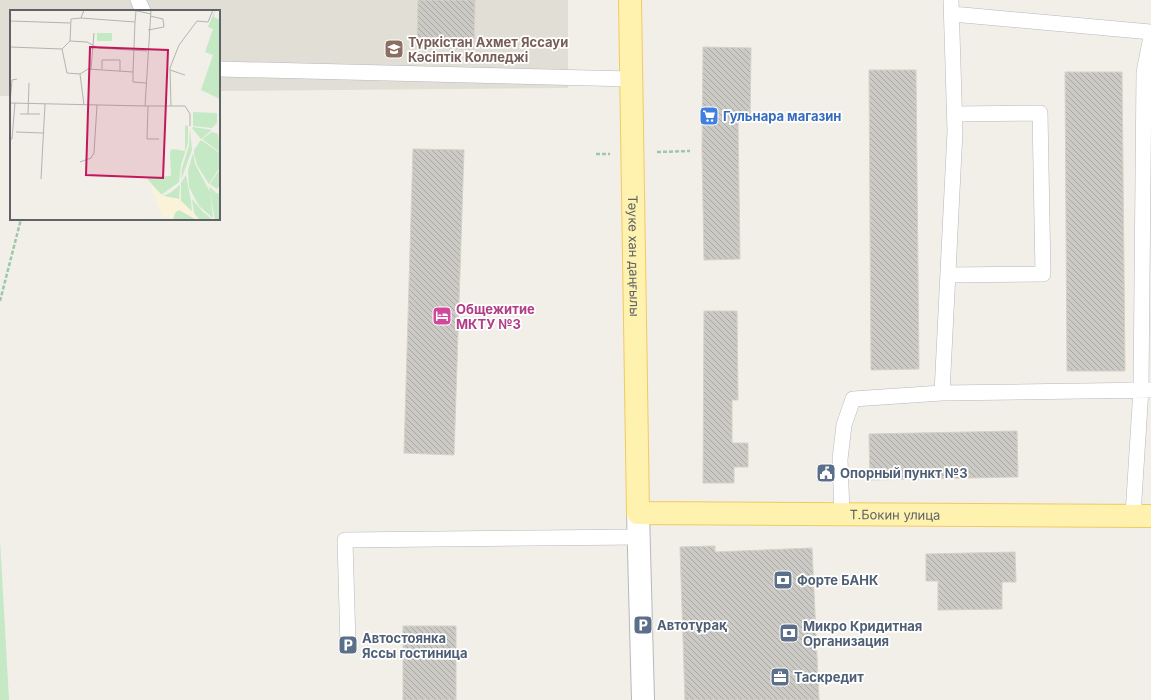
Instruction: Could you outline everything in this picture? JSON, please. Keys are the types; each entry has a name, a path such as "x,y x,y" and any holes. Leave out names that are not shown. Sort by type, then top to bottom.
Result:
{"main road":[{"name":"Тәуке хан даңғылы","path":"630,0 638,512"},
{"name":"Т.Бокин улица","path":"638,512 1142,515"}],"street":[{"path":"638,512 643,700"}],"lane":[{"path":"138,0 142,10"},
{"path":"942,393 955,131 952,7 1151,32"},
{"path":"1142,515 1146,389 1144,72 1151,37"},
{"path":"220,69 631,79"},
{"path":"948,275 1043,274 1040,113 955,114"},
{"path":"842,514 840,459 844,425 853,399 942,393 1146,389"},
{"path":"348,645 345,540 639,537"}],"path":[{"path":"0,301 21,220"}],"shaded area":[{"name":"Түркістан Ахмет Яссауи Кәсіптік Колледжі","path":"0,0 568,0 568,88 220,91 220,10 10,10 10,96 0,96"}],"green space":[{"path":"0,540 9,700 0,700"}],"building":[{"path":"418,0 475,0 474,49 417,48"},
{"path":"703,47 751,48 750,121 738,121 740,259 704,260 702,150"},
{"path":"869,70 916,70 919,369 871,370"},
{"path":"1065,72 1122,72 1125,371 1067,371"},
{"path":"413,149 464,150 454,455 404,453"},
{"path":"704,311 737,311 738,400 732,400 732,443 748,443 748,467 734,467 734,483 703,483"},
{"path":"1017,431 1018,477 870,480 869,434"},
{"path":"715,546 715,552 812,548 819,700 685,700 680,547"},
{"path":"1015,552 1016,582 1002,582 1002,609 938,610 938,581 926,581 926,554"},
{"path":"403,626 456,626 456,700 403,700"}],"place":[{"name":"Түркістан Ахмет Яссауи Кәсіптік Колледжі","path":"394,49"},
{"name":"Гульнара магазин","path":"709,116"},
{"name":"Общежитие МКТУ №3","path":"442,316"},
{"name":"Опорный пункт №3","path":"826,473"},
{"name":"Форте БАНК","path":"783,580"},
{"name":"Автотұрақ","path":"643,625"},
{"name":"Микро Кридитная Организация","path":"789,633"},
{"name":"Автостоянка Яссы гостиница","path":"348,645"},
{"name":"Таскредит","path":"780,677"}]}
